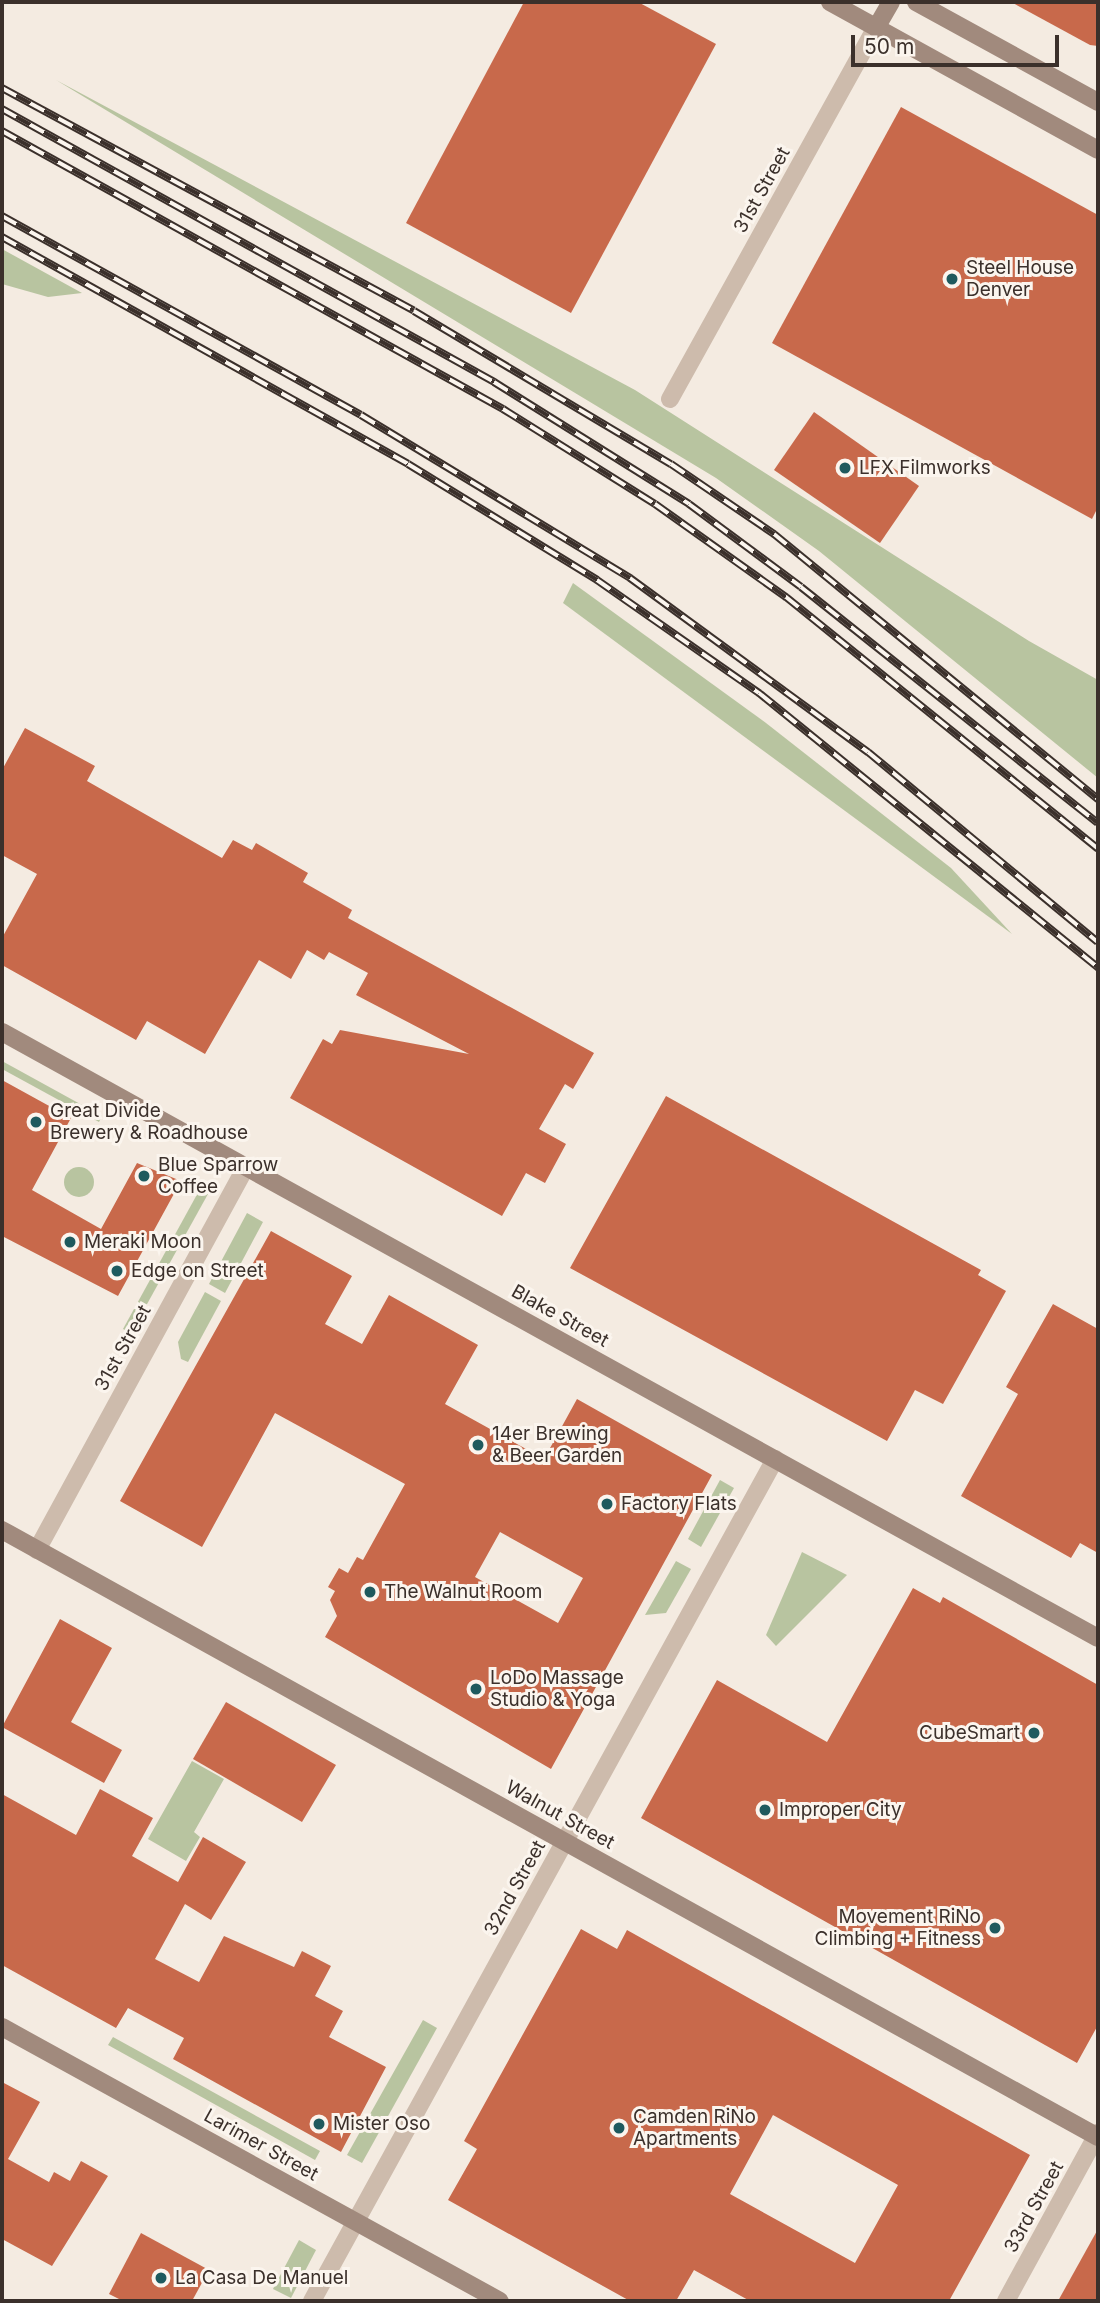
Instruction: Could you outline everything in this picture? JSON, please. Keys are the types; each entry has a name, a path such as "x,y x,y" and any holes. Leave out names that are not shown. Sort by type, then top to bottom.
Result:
{"street":[{"path":"830,2 1098,150"},
{"name":"31st Street","path":"670,399 891,2"},
{"path":"916,2 1098,103"},
{"name":"Blake Street","path":"2,1032 1098,1637"},
{"name":"31st Street","path":"37,1550 246,1167"},
{"name":"32nd Street","path":"312,2301 775,1458"},
{"name":"Walnut Street","path":"2,1530 1098,2135"},
{"name":"Larimer Street","path":"2,2026 500,2301"},
{"name":"33rd Street","path":"1006,2301 1098,2135"}],"green space":[{"path":"56,80 635,390 1029,641 1098,680 1098,778 819,551 716,478"},
{"path":"2,249 82,293 48,297 2,284"},
{"path":"573,583 766,723 951,868 1012,934 563,603"},
{"path":"2,1061 102,1116 99,1122 2,1069"},
{"path":"79,1167 85,1168 93,1176 93,1188 85,1196 79,1197 73,1196 65,1188 64,1182 65,1176 73,1168"},
{"path":"200,1189 208,1194 131,1333 123,1329"},
{"path":"247,1213 263,1222 225,1293 209,1284"},
{"path":"205,1292 221,1301 188,1362 181,1359 178,1342"},
{"path":"720,1480 734,1488 701,1547 688,1539"},
{"path":"802,1552 847,1575 776,1646 766,1635"},
{"path":"676,1561 691,1569 666,1613 645,1615"},
{"path":"192,1761 224,1779 194,1832 200,1837 186,1861 148,1839"},
{"path":"423,2020 437,2028 362,2163 347,2155"},
{"path":"113,2037 320,2151 315,2160 108,2045"},
{"path":"299,2240 316,2250 291,2298 273,2289"}],"building":[{"path":"524,2 638,2 716,44 571,313 406,223"},
{"path":"1011,2 1098,2 1098,46 1090,45"},
{"name":"Steel House Denver","path":"901,107 1098,215 1098,507 1092,519 772,343"},
{"path":"814,412 919,486 880,543 774,470"},
{"path":"25,728 95,766 87,781 222,858 233,840 252,850 256,843 308,873 303,882 352,910 348,918 594,1053 573,1089 565,1084 539,1129 566,1144 545,1183 526,1173 502,1216 290,1098 323,1039 332,1044 340,1030 469,1054 356,995 368,973 329,952 324,960 307,950 291,979 259,960 205,1054 147,1021 136,1040 2,965 2,938 37,874 2,855 2,770"},
{"path":"2,1080 71,1118 32,1190 101,1229 137,1163 181,1181 118,1296 2,1236"},
{"path":"666,1096 981,1270 978,1275 1006,1291 943,1404 915,1390 887,1441 570,1268"},
{"path":"271,1231 352,1276 325,1324 362,1344 389,1295 478,1345 445,1404 544,1459 577,1399 712,1475 551,1769 325,1637 337,1616 330,1600 335,1591 328,1587 339,1568 348,1573 357,1557 363,1560 405,1484 275,1413 202,1547 120,1501","holes":["500,1532 583,1578 558,1623 475,1577"]},
{"path":"1053,1304 1098,1329 1098,1553 1080,1543 1071,1558 961,1496 1018,1394 1006,1387"},
{"path":"913,1588 940,1603 943,1597 1098,1685 1098,2025 1077,2063 641,1818 717,1680 827,1742"},
{"path":"60,1619 112,1648 71,1722 122,1750 104,1783 2,1727"},
{"path":"226,1702 336,1765 302,1822 193,1759"},
{"path":"100,1789 153,1818 132,1856 178,1882 203,1837 246,1862 211,1920 185,1904 155,1959 199,1982 224,1936 294,1967 302,1951 331,1966 315,1996 343,2011 329,2037 386,2067 341,2152 173,2059 184,2038 128,2008 116,2028 2,1965 2,1794 76,1835"},
{"name":"Camden RiNo Apartments","path":"581,1929 617,1949 627,1930 1030,2155 949,2301 750,2301 694,2270 676,2301 630,2301 448,2200 477,2149 464,2141","holes":["773,2115 898,2185 855,2263 730,2194"]},
{"path":"2,2082 40,2102 8,2159 49,2182 54,2172 70,2181 81,2161 108,2176 52,2266 2,2239"},
{"path":"1098,2229 1098,2301 1058,2301"},
{"path":"141,2233 209,2270 192,2301 123,2301 109,2294"}],"railway":[{"path":"2,88 414,311 671,464 774,534 1098,799"},
{"path":"2,109 494,382 689,504 801,587 1098,823"},
{"path":"2,131 503,409 655,504 786,597 1098,849"},
{"path":"2,216 361,415 630,578 868,752 1098,942"},
{"path":"2,237 408,464 597,580 759,693 1098,968"}],"place":[{"name":"Steel House Denver","path":"952,279"},
{"name":"LFX Filmworks","path":"845,468"},
{"name":"Great Divide Brewery & Roadhouse","path":"36,1122"},
{"name":"Blue Sparrow Coffee","path":"144,1176"},
{"name":"Meraki Moon","path":"70,1242"},
{"name":"Edge on Street","path":"117,1271"},
{"name":"14er Brewing & Beer Garden","path":"478,1445"},
{"name":"Factory Flats","path":"607,1504"},
{"name":"The Walnut Room","path":"370,1592"},
{"name":"LoDo Massage Studio & Yoga","path":"476,1689"},
{"name":"CubeSmart","path":"1034,1733"},
{"name":"Improper City","path":"765,1810"},
{"name":"Movement RiNo Climbing + Fitness","path":"995,1928"},
{"name":"Mister Oso","path":"319,2124"},
{"name":"Camden RiNo Apartments","path":"619,2128"},
{"name":"La Casa De Manuel","path":"161,2278"}]}
